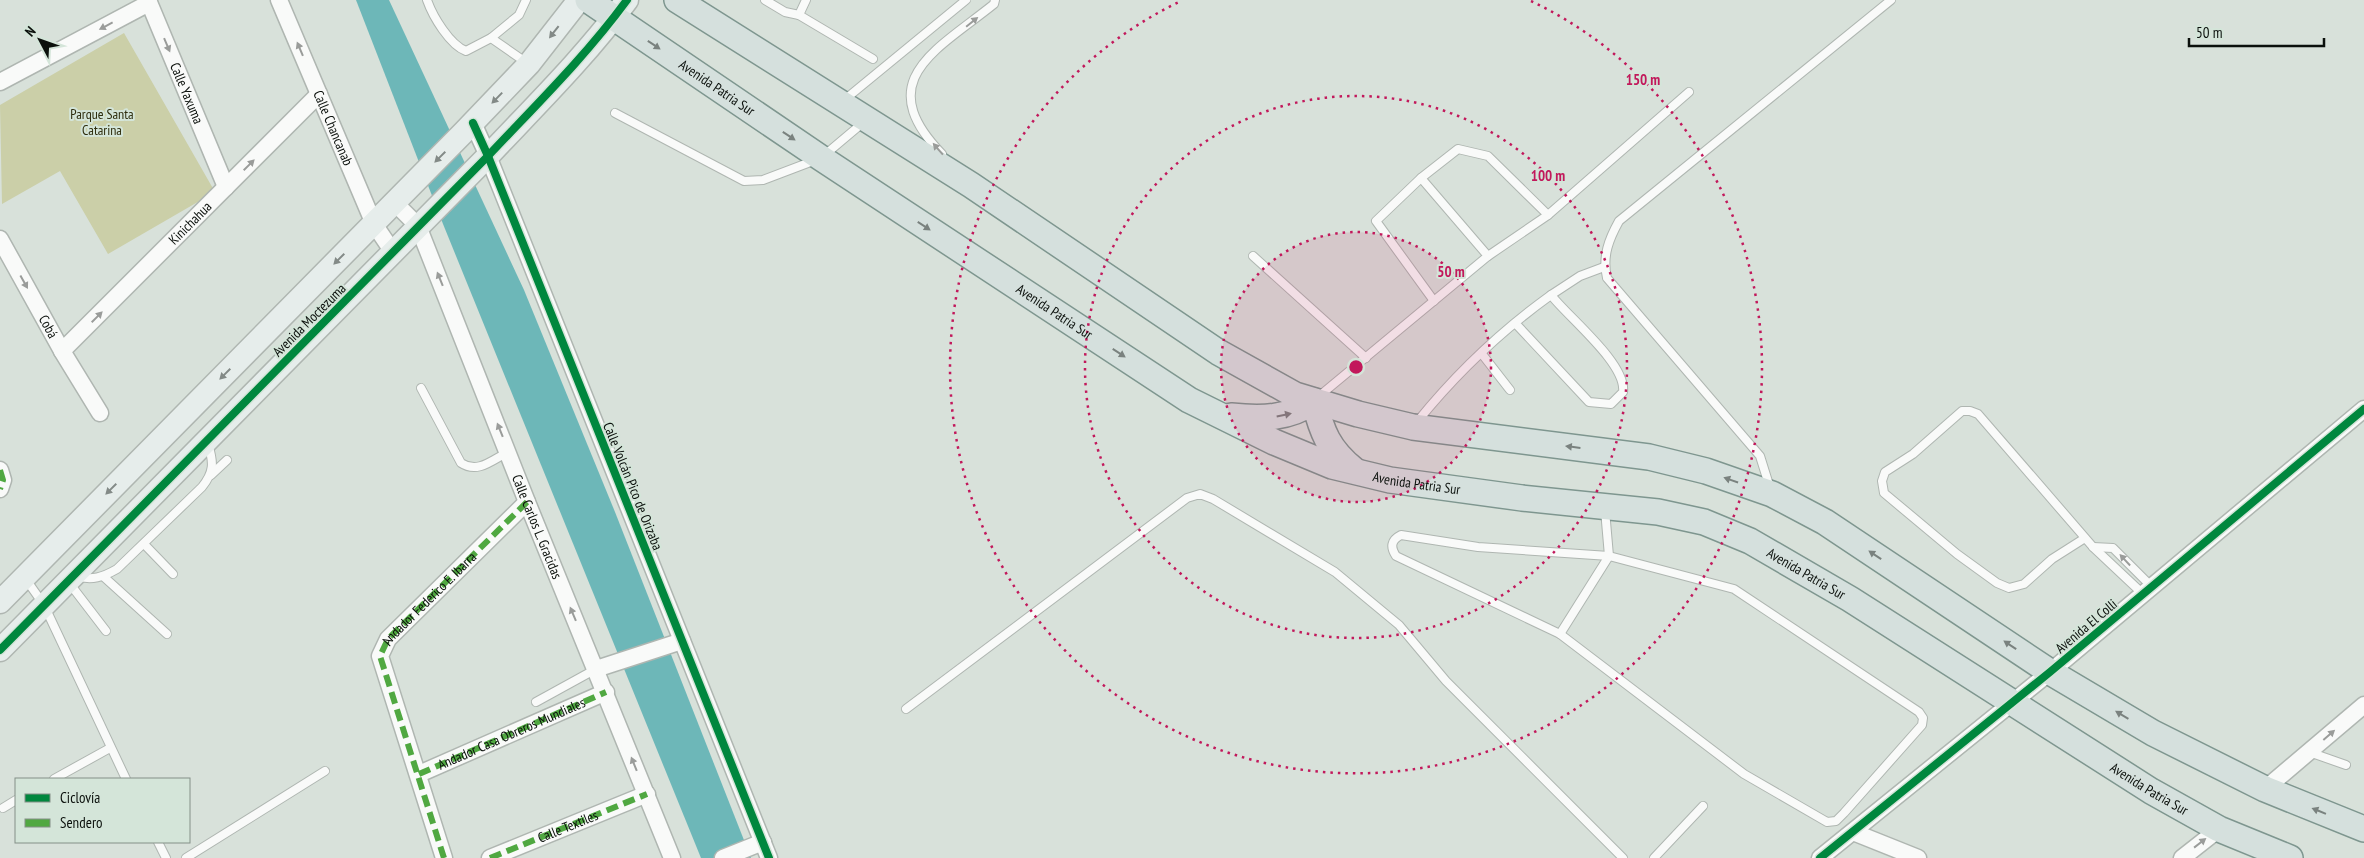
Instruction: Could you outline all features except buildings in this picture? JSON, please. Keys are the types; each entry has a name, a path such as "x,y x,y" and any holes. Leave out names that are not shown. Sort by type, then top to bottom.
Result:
{"main road":[{"name":"Avenida Patria Sur","path":"588,0 620,9 821,158 1189,400 1274,442 1332,466 1390,480 1658,512 1695,520 1750,541 1842,594 2151,791 2219,829 2290,858"},
{"path":"677,0 868,118 972,185 1218,352 1295,394 1358,414 1414,427 1649,457 1706,471 1772,494 1825,522 2050,672 2153,733 2265,789 2364,829"},
{"path":"1218,414 1252,418 1284,416 1301,410 1314,401"},
{"path":"1314,401 1321,429 1329,446 1340,459 1356,472"}],"street":[{"name":"Calle Chancanab","path":"279,0 374,224 393,252"},
{"name":"Avenida Moctezuma","path":"0,602 468,128 529,64 579,0"},
{"path":"0,82 149,2"},
{"name":"Calle Yaxuma","path":"149,2 226,187"},
{"name":"Avenida Moctezuma","path":"0,650 481,163 620,9"},
{"name":"Kinichahua","path":"62,352 319,94"},
{"name":"Calle Volcán Pico de Orizaba","path":"468,128 757,844 769,858"},
{"name":"Calle Carlos L. Gracidas","path":"395,203 426,219 527,502 672,858"},
{"name":"Cobá","path":"0,239 62,352 100,413"},
{"name":"Avenida El Colli","path":"1820,858 2012,704 2364,409"},
{"name":"Andador Federico E. Ibarra","path":"444,858 419,774 380,656 388,639 527,502"},
{"path":"596,669 677,643"},
{"name":"Andador Casa Obreros Mundiales","path":"419,774 606,692"},
{"path":"2265,789 2364,705"},
{"name":"Calle Textiles","path":"490,858 646,794"},
{"path":"2182,858 2219,829"},
{"path":"1853,832 1918,858"},
{"path":"723,858 757,844"}],"lane":[{"path":"429,1 433,14 458,48 466,51 491,38 519,15 526,0"},
{"path":"766,0 785,12 799,15 872,59"},
{"path":"799,15 806,0"},
{"path":"841,102 966,0"},
{"path":"972,185 936,148 915,118 910,91 914,74 924,60 994,4 995,0"},
{"path":"1772,494 1760,456 1606,278 1604,255 1610,236 1619,220 1891,0"},
{"path":"491,38 529,64"},
{"path":"1314,401 1488,256 1548,215 1689,92"},
{"path":"615,113 744,181 764,180 821,158 868,118"},
{"path":"1434,301 1376,221 1422,178 1458,149 1488,156 1548,215"},
{"path":"1422,178 1488,256"},
{"path":"1253,256 1366,358"},
{"path":"1414,427 1446,386 1516,324 1551,295 1580,276 1604,267"},
{"path":"1516,324 1589,402 1611,404 1623,392 1624,386 1619,371 1551,295"},
{"path":"1482,354 1510,390"},
{"path":"421,388 461,463 469,468 479,468 509,451"},
{"path":"2085,538 2052,559 2024,584 2009,588 1997,583 1956,554 1884,493 1882,481 1885,472 1913,454 1962,411 1974,412 2093,547 2147,591"},
{"path":"207,441 213,460 212,475"},
{"path":"71,579 104,577 117,569 202,487 227,460"},
{"path":"906,709 1187,498 1200,494 1213,499 1335,572 1400,625 1446,681 1622,858"},
{"path":"1560,634 1608,556 1604,506"},
{"path":"1401,535 1478,548 1608,556 1734,589 1919,712 1923,718 1922,724 1844,813 1836,821 1827,822 1744,774 1560,634 1396,556 1392,551 1392,544 1395,538 1401,535"},
{"path":"144,544 173,574"},
{"path":"2093,547 2113,548 2147,591"},
{"path":"104,577 168,634"},
{"path":"24,578 44,606 125,778"},
{"path":"71,579 106,631"},
{"path":"536,702 596,669"},
{"path":"56,778 110,748"},
{"path":"2309,752 2346,765"},
{"path":"186,858 325,771"},
{"path":"3,808 15,801"},
{"path":"1654,858 1703,806"},
{"path":"158,843 166,858"}],"green space":[{"name":"Parque Santa Catarina","path":"124,33 215,192 108,254 60,171 2,204 0,105"}],"water":[{"path":"356,0 389,0 524,290 615,512 751,858 701,858 443,224"}],"marked path":[{"path":"0,470 3,480 0,489"},
{"path":"444,858 380,656 388,639 527,502"},
{"path":"419,774 606,692"},
{"path":"490,858 647,794"}],"cycle path":[{"path":"0,650 488,156 577,61 627,0"},
{"path":"473,123 488,156 769,858"},
{"path":"1820,858 2050,672 2364,409"}]}
